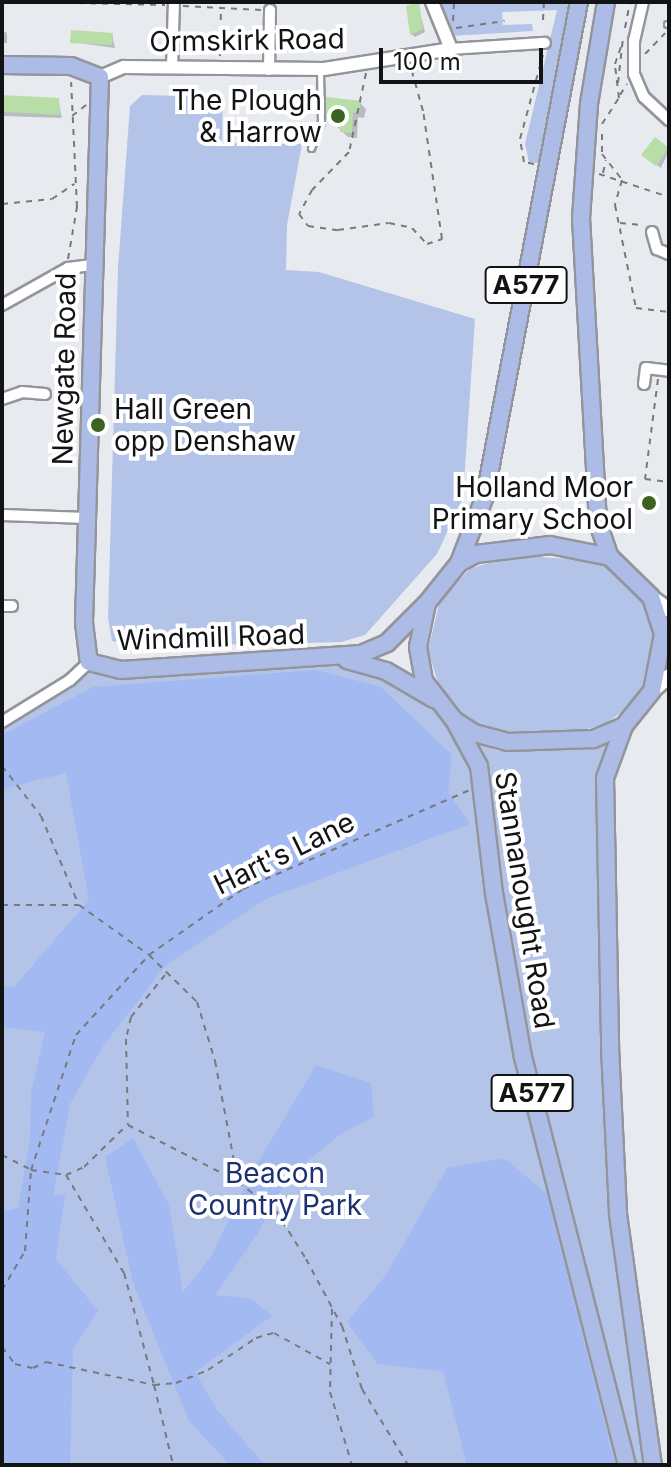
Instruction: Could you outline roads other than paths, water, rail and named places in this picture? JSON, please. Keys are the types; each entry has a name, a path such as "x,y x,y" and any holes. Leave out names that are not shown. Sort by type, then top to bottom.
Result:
{"main road":[{"name":"A577","path":"579,2 485,496 459,563 427,603 419,656 424,681 436,700 454,720 474,733 508,742 571,742 624,726"},
{"name":"A577","path":"606,2 589,104 581,218 596,507 610,557 651,597 663,634 652,691 624,726 605,778 610,1048 618,1214 653,1465"},
{"path":"2,65 71,66 100,77"},
{"name":"Newgate Road","path":"89,662 84,645 92,265 100,77"},
{"path":"459,563 499,548 524,546 584,548 610,557"},
{"path":"651,597 669,610"},
{"name":"Windmill Road","path":"89,662 121,670 336,658 379,648 427,603"},
{"name":"Windmill Road","path":"336,658 374,666 436,700"},
{"path":"652,691 669,676"},
{"name":"Stannanought Road","path":"454,720 472,745 482,787 494,893 523,1057 627,1465"}],"street":[{"path":"432,2 451,32 451,49"},
{"path":"643,2 632,63 644,97 669,120"},
{"path":"172,68 175,4"},
{"path":"269,70 270,10"},
{"name":"Ormskirk Road","path":"100,77 124,67 320,70 451,49 545,43"},
{"path":"652,232 657,249 669,254"},
{"path":"2,305 68,268 92,265"},
{"path":"644,384 646,368 664,370"},
{"path":"2,399 39,397"},
{"path":"2,515 87,518"},
{"path":"2,722 70,680 89,662"}],"lane":[{"path":"311,148 321,122 320,70"}],"place":[{"name":"The Plough & Harrow","path":"338,116"},
{"name":"Hall Green opp Denshaw","path":"98,425"},
{"name":"Holland Moor Primary School","path":"649,503"}],"park label":[{"name":"Beacon Country Park","path":"275,1189"}]}
